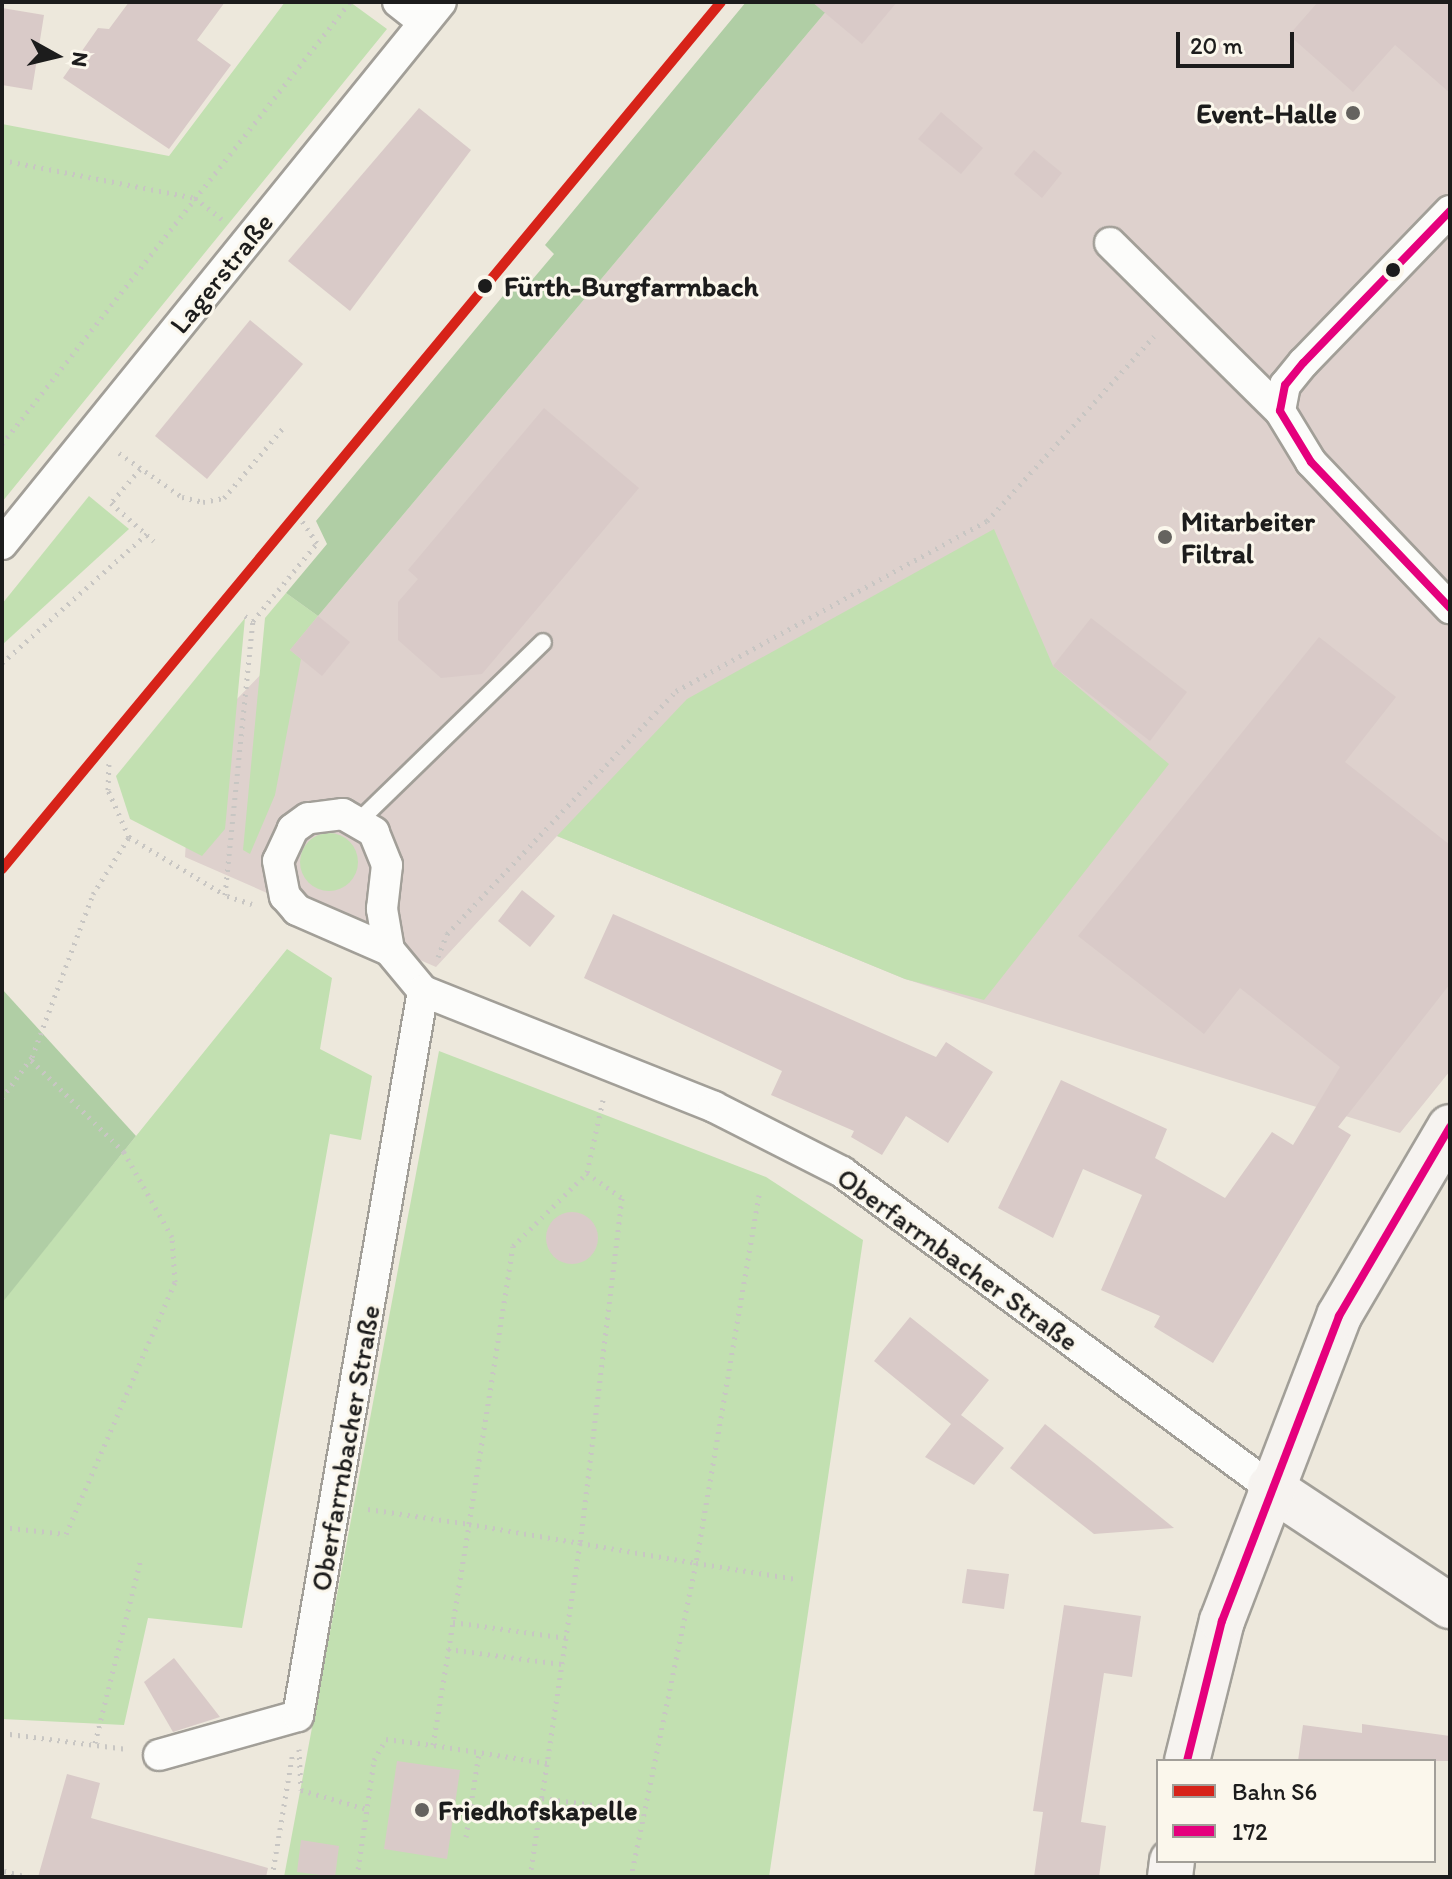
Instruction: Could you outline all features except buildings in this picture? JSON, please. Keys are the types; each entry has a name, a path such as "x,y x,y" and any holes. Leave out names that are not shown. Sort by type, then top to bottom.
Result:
{"street":[{"path":"398,2 432,12"},
{"name":"Lagerstraße","path":"2,544 432,12"},
{"path":"1280,411 1285,385 1320,343 1450,211"},
{"path":"1110,243 1175,313 1280,411 1311,462 1450,608"},
{"name":"Oberfarrnbacher Straße","path":"389,950 382,909 387,865 374,832 360,820 325,813 308,818 283,844 279,879 297,910 389,950 423,991 714,1107 842,1172 1270,1487 1450,1606"},
{"name":"Oberfarrnbacher Straße","path":"298,1716 423,991"},
{"path":"1188,1759 1222,1621 1270,1487 1339,1316 1450,1127"},
{"path":"159,1755 298,1716"}],"lane":[{"path":"360,820 543,642"}],"path":[{"path":"2,444 350,2"},
{"path":"2,160 195,198 248,239"},
{"path":"423,991 447,934 676,691 987,521 1175,313"},
{"path":"154,541 111,503 140,469 153,471 182,497 224,498 283,428"},
{"path":"234,834 253,621 317,543 301,519"},
{"path":"2,663 147,534"},
{"path":"245,616 253,621"},
{"path":"109,761 108,790 129,837 225,895"},
{"path":"2,1098 30,1059 93,894 129,837"},
{"path":"2,1527 66,1534 175,1282 172,1237 124,1152 30,1059"},
{"path":"433,1745 513,1246 587,1173 611,1067"},
{"path":"530,1877 580,1543 622,1198 587,1173"},
{"path":"631,1877 696,1563 759,1195"},
{"path":"337,1503 796,1579"},
{"path":"95,1743 140,1562"},
{"path":"453,1622 567,1638"},
{"path":"448,1649 562,1664"},
{"path":"298,1716 301,1790 367,1809"},
{"path":"272,1877 298,1716"},
{"path":"2,1734 95,1743 159,1755"},
{"path":"357,1877 374,1760 386,1739 547,1763"},
{"path":"466,1837 479,1753"},
{"path":"542,1798 644,1812"},
{"path":"4,1871 28,1877"}],"shaded area":[{"path":"834,2 1450,2 1450,1071 1400,1133 905,979 557,836 436,967 185,857 192,745 318,616"}],"green space":[{"path":"285,2 350,2 387,29 2,502 2,124 169,156"},
{"path":"746,2 834,2 318,616 286,593 327,544 316,521 518,278 527,286 554,254 545,245"},
{"path":"89,496 129,529 2,645 2,604"},
{"path":"994,529 1053,666 1169,764 984,1000 905,979 557,836 687,699"},
{"path":"286,593 318,616 290,650 301,659 275,795 250,854 243,850 265,618"},
{"path":"245,618 225,829 202,856 130,819 116,776"},
{"path":"329,833 350,841 358,862 350,883 329,891 308,883 300,862 308,841"},
{"path":"287,949 332,978 320,1049 372,1076 361,1140 330,1134 242,1628 148,1618 124,1725 2,1719 2,1302"},
{"path":"2,989 136,1136 2,1303"},
{"path":"439,1051 766,1177 863,1240 769,1877 284,1877"}],"rail line":[{"name":"S6","path":"2,869 721,2"}],"transit line":[{"name":"172","path":"1450,211 1303,363 1285,385 1280,411 1311,462 1450,608"},
{"name":"172","path":"1188,1759 1222,1621 1339,1316 1450,1127"}],"place":[{"name":"Event-Halle","path":"1353,113"},
{"name":"Fürth-Burgfarrnbach","path":"485,286"},
{"name":"Mitarbeiter Filtral","path":"1165,537"},
{"name":"Friedhofskapelle","path":"422,1810"}]}
